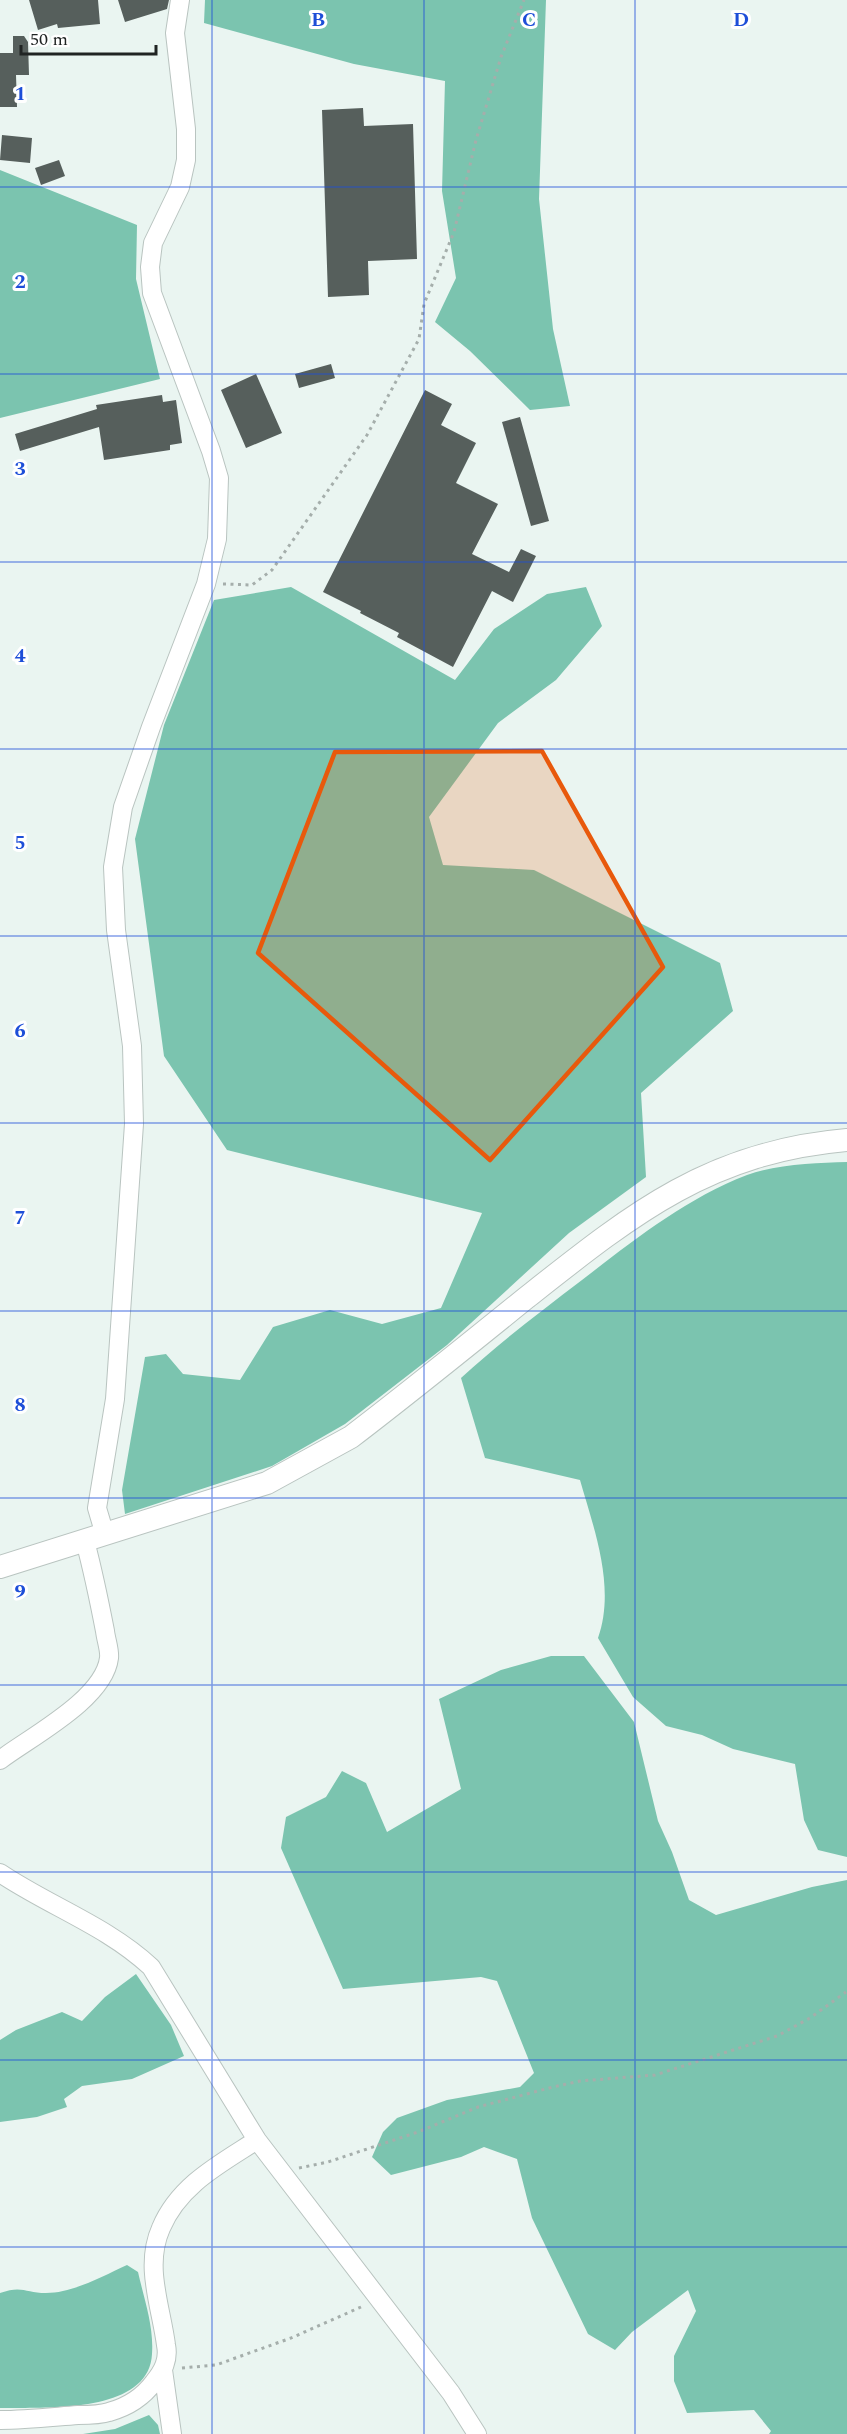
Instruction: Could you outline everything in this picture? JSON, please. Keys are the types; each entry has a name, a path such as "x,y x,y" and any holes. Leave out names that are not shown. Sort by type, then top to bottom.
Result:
{"street":[{"path":"0,1760 95,1690 104,1674 109,1657 97,1586 95,1538 97,1508 116,1399 134,1124 132,1046 116,930 112,867 123,807 206,584 217,539 219,478 212,451 152,293 150,267 153,243 180,187 186,160 186,129 175,33 180,0"},
{"path":"0,1567 267,1482 351,1437 610,1231 671,1192 716,1171 758,1156 809,1144 847,1140"},
{"path":"0,1873 133,1950 150,1967 257,2140 380,2298 451,2393 477,2434"},
{"path":"172,2434 163,2370 167,2348 153,2275 154,2253 160,2230 171,2208 198,2179 257,2140"},
{"path":"0,2420 107,2413 126,2406 148,2391 163,2370"}],"path":[{"path":"206,584 252,585 272,570 367,435 419,339 424,304 454,232 476,140 501,57 524,0"},
{"path":"282,2172 328,2162 418,2132 478,2107 553,2086 580,2081 655,2075 777,2036 810,2018 846,1992"},
{"path":"163,2370 216,2365 291,2338 380,2298"}],"highlighted area":[{"path":"542,751 663,967 490,1160 258,953 335,752"}],"green space":[{"path":"205,0 546,0 539,199 553,329 570,406 530,410 470,351 435,322 456,278 442,191 445,81 354,64 204,23"},
{"path":"0,170 137,225 136,279 160,379 0,418"},
{"path":"291,587 455,680 494,629 547,594 586,587 602,626 556,680 498,723 429,817 443,865 534,870 720,963 733,1011 641,1093 646,1177 569,1233 447,1345 345,1424 272,1466 125,1514 122,1490 145,1357 166,1354 183,1374 240,1380 273,1327 330,1310 382,1324 441,1308 482,1213 227,1150 164,1056 135,839 164,725 214,600"},
{"path":"847,1162 847,1857 818,1850 804,1820 795,1764 733,1749 702,1735 666,1726 633,1697 598,1638 603,1619 604,1579 597,1538 580,1480 485,1458 461,1378 520,1328 621,1250 702,1196 747,1175 771,1168"},
{"path":"551,1656 584,1656 634,1722 658,1821 689,1900 716,1915 812,1887 847,1880 847,2434 769,2434 771,2431 754,2410 687,2413 674,2381 674,2356 696,2311 688,2290 632,2332 615,2350 588,2334 532,2218 517,2159 484,2147 461,2157 391,2175 372,2157 383,2132 397,2118 447,2100 520,2087 534,2073 497,1981 481,1977 343,1989 281,1848 286,1817 326,1797 342,1771 366,1783 387,1832 461,1789 439,1699 501,1670"},
{"path":"136,1974 171,2025 184,2056 132,2079 82,2086 64,2099 67,2107 37,2117 0,2122 0,2040 16,2030 62,2012 82,2021 105,1997"},
{"path":"127,2265 138,2272 150,2323 152,2354 146,2374 133,2388 114,2398 91,2404 66,2407 0,2408 0,2293 19,2289 39,2293 67,2290"},
{"path":"149,2415 158,2425 160,2434 83,2434 115,2429"}],"building":[{"path":"29,0 98,0 100,24 58,28 57,24 38,30"},
{"path":"118,0 169,0 167,9 125,22"},
{"path":"13,36 24,36 28,42 29,75 16,75 17,107 0,107 0,53 13,53"},
{"path":"363,108 364,126 413,124 417,259 368,261 369,295 328,297 322,110"},
{"path":"2,135 32,138 30,163 0,160"},
{"path":"59,160 65,176 41,185 35,168"},
{"path":"331,364 335,378 299,388 295,374"},
{"path":"256,374 282,433 246,448 221,390"},
{"path":"425,390 452,404 441,425 476,443 456,483 498,504 472,554 509,572 521,549 536,556 513,602 492,591 453,667 397,637 399,633 360,613 361,611 323,592"},
{"path":"162,395 163,402 176,400 182,443 170,445 170,450 104,460 99,427 20,451 15,434 97,409 96,405"},
{"path":"520,417 549,521 531,526 502,422"}]}
